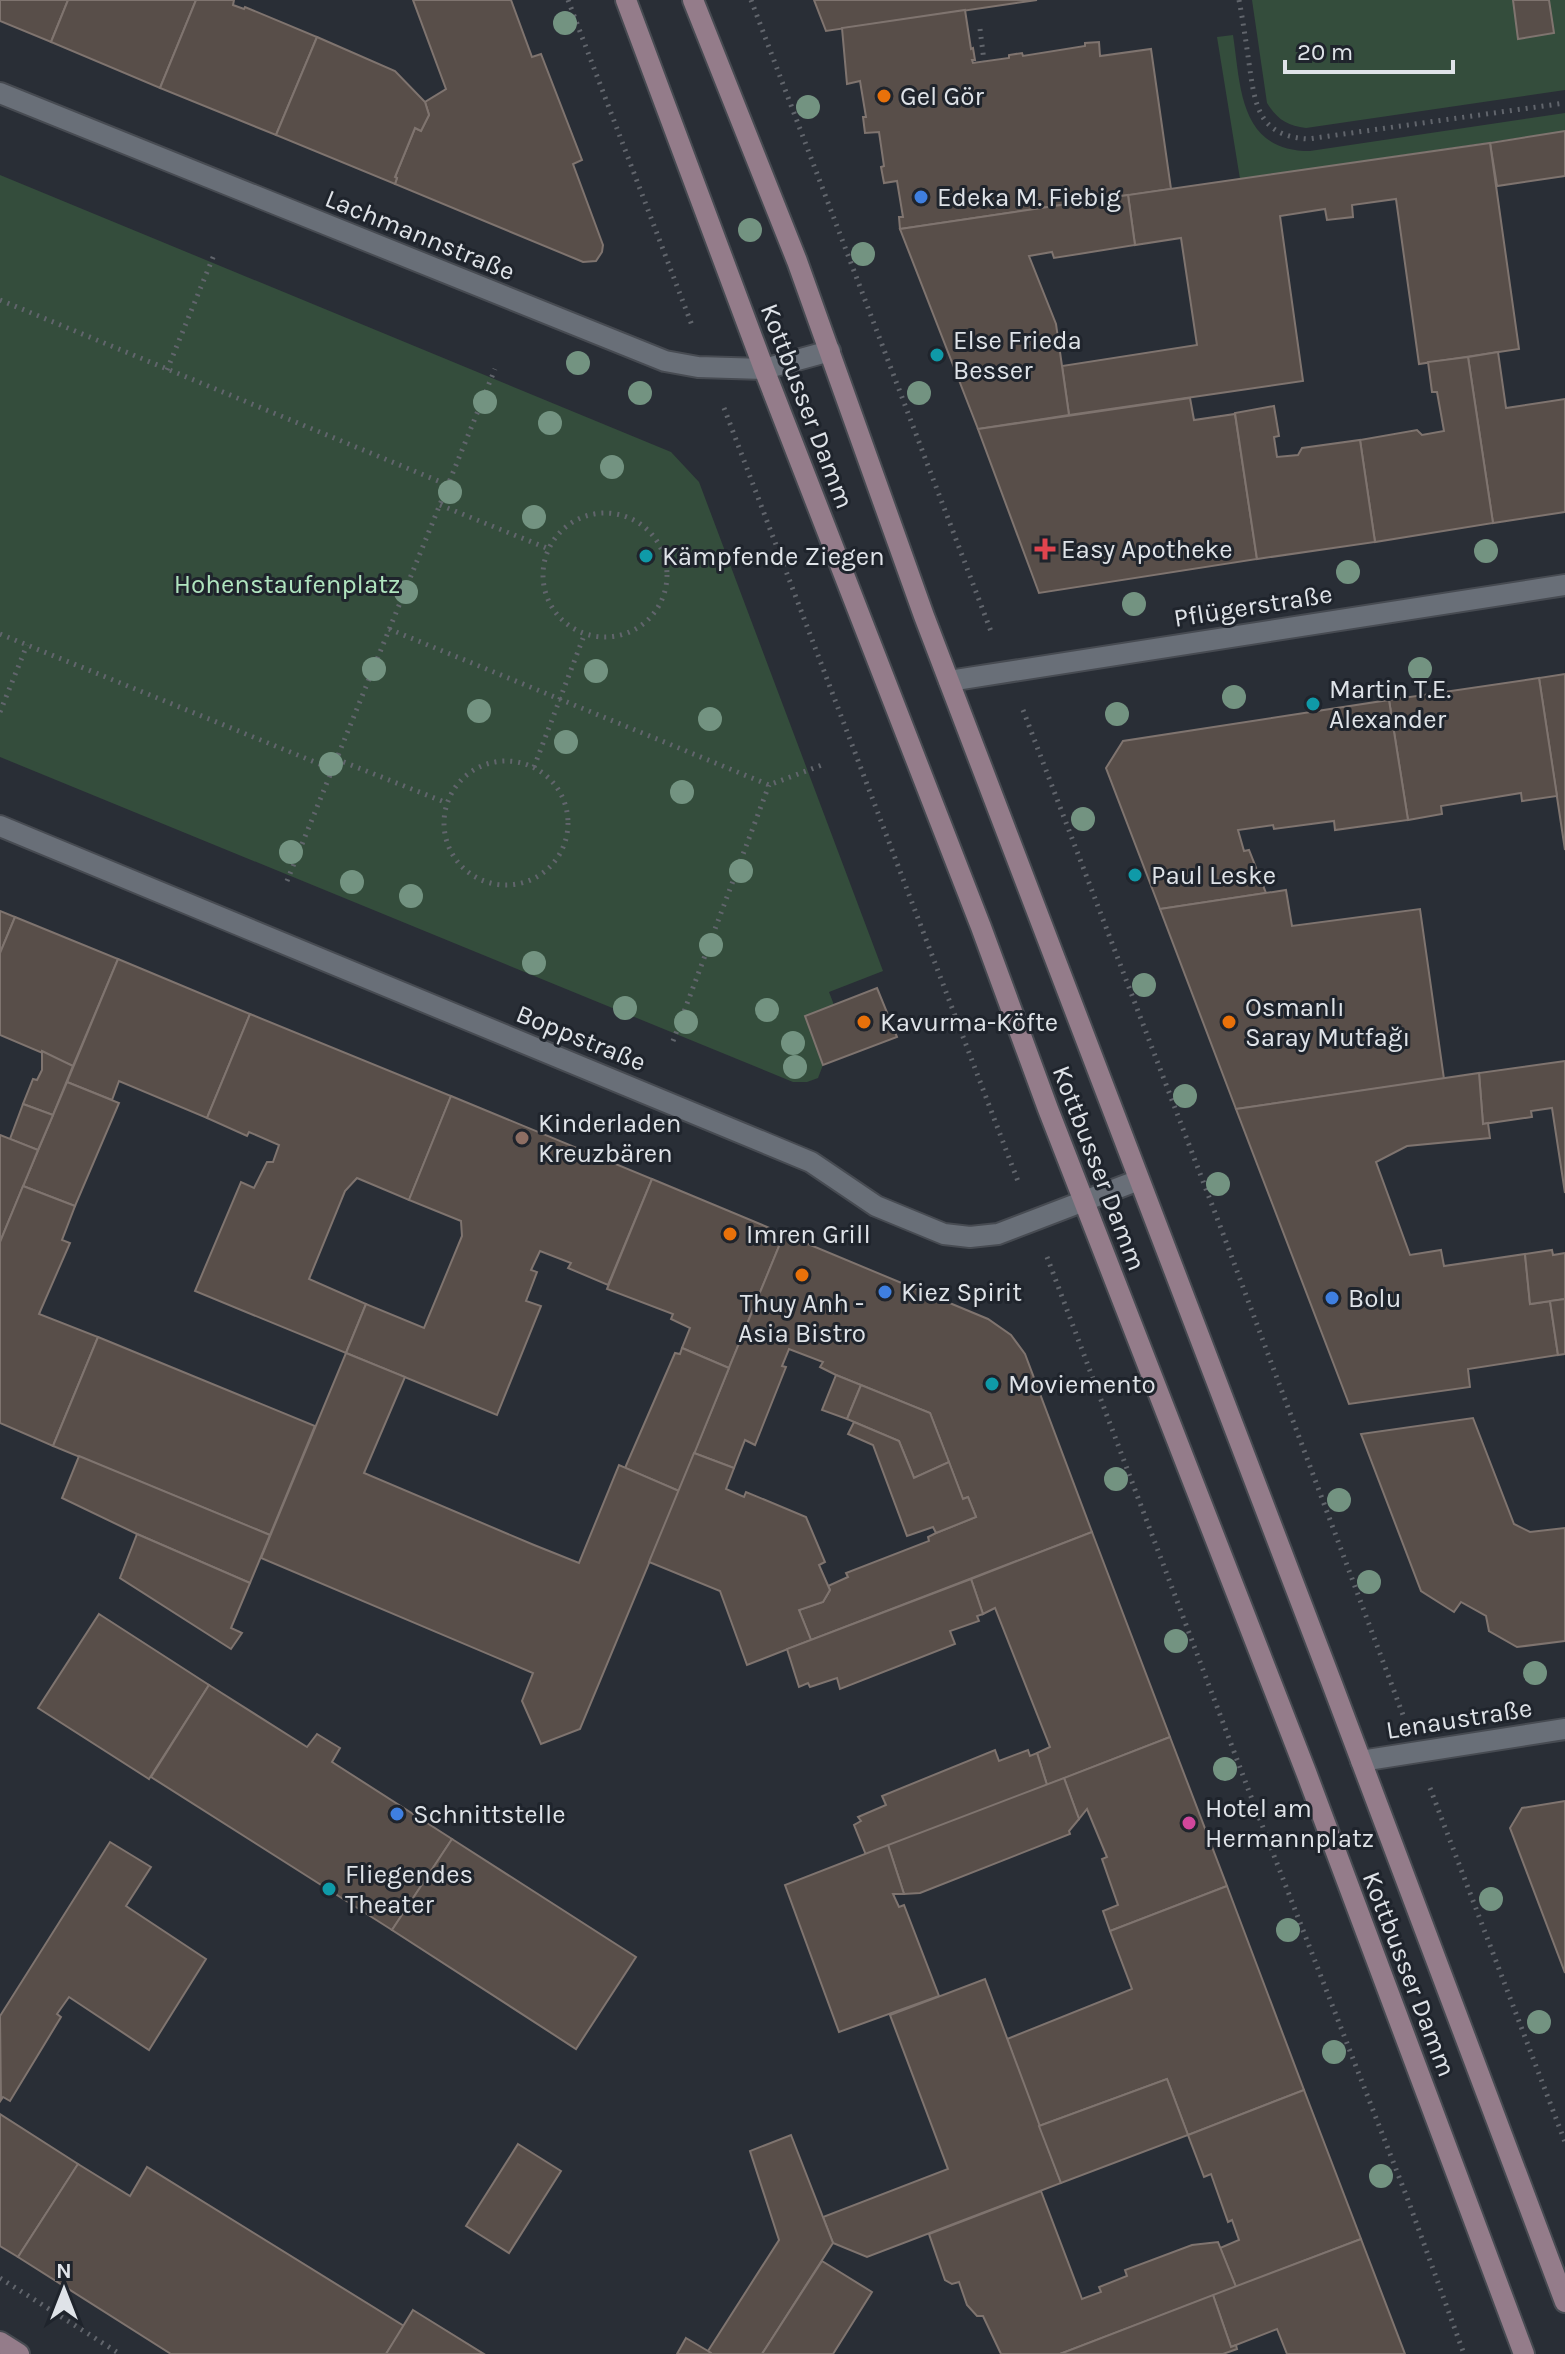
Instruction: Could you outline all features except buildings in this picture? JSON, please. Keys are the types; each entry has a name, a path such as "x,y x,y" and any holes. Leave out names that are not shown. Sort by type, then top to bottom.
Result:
{"main road":[{"name":"Kottbusser Damm","path":"626,0 1084,1203 1306,1772 1524,2354"},
{"name":"Kottbusser Damm","path":"693,0 797,261 949,681 1565,2302"},
{"path":"0,2342 19,2354"}],"street":[{"name":"Lachmannstraße","path":"0,93 665,361 698,367 764,369 830,351"},
{"name":"Pflügerstraße","path":"949,681 1565,585"},
{"name":"Boppstraße","path":"0,826 811,1162 876,1206 944,1234 970,1237 998,1234 1139,1180"},
{"name":"Lenaustraße","path":"1361,1761 1565,1729"}],"path":[{"path":"568,0 671,271"},
{"path":"751,0 977,597"},
{"path":"1239,0 1255,104 1274,130 1291,138 1308,139 1565,103"},
{"path":"980,29 984,61"},
{"path":"167,370 214,255"},
{"path":"0,300 448,485"},
{"path":"287,881 495,369"},
{"path":"724,410 998,1129"},
{"path":"440,505 549,549"},
{"path":"613,513 633,519 651,532 663,550 668,570 665,592 656,612 641,627 621,635 600,637 586,633 562,619 550,603 544,585 543,567 549,549 559,533 574,521 591,514 613,513"},
{"path":"389,629 769,785 822,765"},
{"path":"534,767 586,633"},
{"path":"0,634 332,769"},
{"path":"0,712 27,645"},
{"path":"336,759 447,803"},
{"path":"513,761 534,767 551,780 563,797 568,818 566,839 557,859 541,874 521,883 500,884 479,879 461,867 450,852 444,834 444,814 449,796 474,768 492,762 513,761"},
{"path":"1045,764 1389,1679"},
{"path":"673,1041 769,785"},
{"path":"1079,1342 1239,1767 1408,2200 1464,2354"},
{"path":"1440,1812 1565,2142"},
{"path":"0,2278 120,2354"}],"green space":[{"path":"1252,0 1565,0 1565,90 1306,128 1293,126 1279,117 1267,103"},
{"path":"1233,35 1238,75 1248,113 1269,140 1287,148 1310,151 1565,113 1565,131 1240,179 1217,37"},
{"name":"Hohenstaufenplatz","path":"0,175 671,452 699,482 883,971 829,992 834,1005 805,1016 823,1065 818,1078 793,1082 0,757"}],"place":[{"name":"Gel Gör","path":"884,96"},
{"name":"Edeka M. Fiebig","path":"921,197"},
{"name":"Else Frieda Besser","path":"937,355"},
{"name":"Easy Apotheke","path":"1045,549"},
{"name":"Kämpfende Ziegen","path":"646,556"},
{"name":"Martin T.E. Alexander","path":"1313,704"},
{"name":"Paul Leske","path":"1135,875"},
{"name":"Kavurma-Köfte","path":"864,1022"},
{"name":"Osmanlı Saray Mutfağı","path":"1229,1022"},
{"name":"Kinderladen Kreuzbären","path":"522,1138"},
{"name":"Imren Grill","path":"730,1234"},
{"name":"Thuy Anh - Asia Bistro","path":"802,1275"},
{"name":"Kiez Spirit","path":"885,1292"},
{"name":"Bolu","path":"1332,1298"},
{"name":"Moviemento","path":"992,1384"},
{"name":"Schnittstelle","path":"397,1814"},
{"name":"Hotel am Hermannplatz","path":"1189,1823"},
{"name":"Fliegendes Theater","path":"329,1889"}]}
